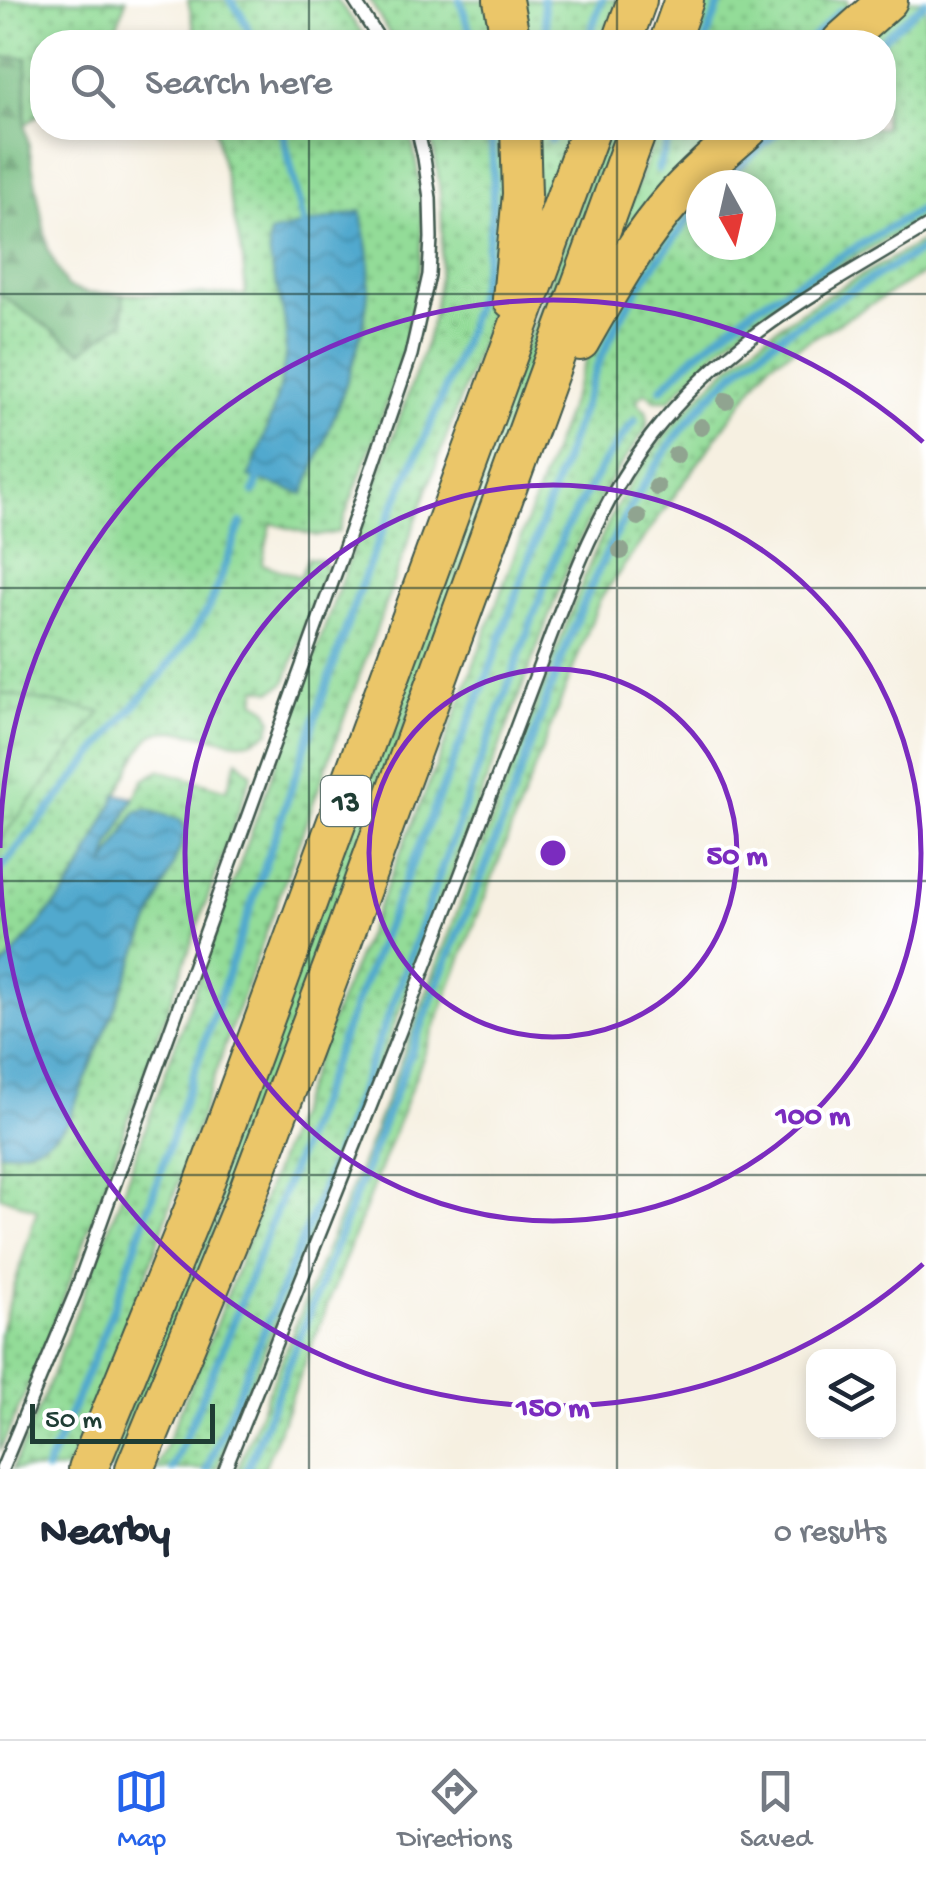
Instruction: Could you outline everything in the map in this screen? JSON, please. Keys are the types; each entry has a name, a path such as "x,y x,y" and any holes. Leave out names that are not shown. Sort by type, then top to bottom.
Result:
{"main road":[{"path":"503,0 509,30"},
{"path":"626,30 637,0"},
{"path":"673,30 684,0"},
{"path":"854,30 888,0"},
{"path":"486,414 512,305 522,194 520,140"},
{"name":"13","path":"88,1469 202,1187 587,140"},
{"name":"13","path":"135,1469 244,1203 336,958 634,140"},
{"path":"521,448 633,251 678,194 736,140"}],"lane":[{"path":"354,0 373,30"},
{"path":"2,1469 75,1294 411,355 429,275 432,238 430,198 418,140"},
{"path":"225,1469 391,1058 564,600 612,494 671,412 744,340 812,293 926,227"}],"green space":[{"path":"0,0 126,0 115,30 30,30 30,121 25,125 27,58 0,57"},
{"path":"188,0 337,0 360,30 194,30"},
{"path":"370,0 493,0 499,30 387,30"},
{"path":"515,0 618,0 607,30 522,30"},
{"path":"705,0 847,0 853,20 841,30 694,30"},
{"path":"909,0 926,0 926,217 760,316 670,400 655,400 645,392 636,401 646,411 646,429 608,484 574,550 356,1127 217,1469 156,1469 215,1327 327,1031 441,754 602,324 686,207 686,260 776,260 776,170 718,170 751,140 896,140 896,30 875,30"},
{"path":"0,57 27,58 25,125 48,250 67,287 86,293 123,294 124,321 82,351 0,294"},
{"path":"218,140 411,140 419,180 422,232 418,283 408,333 376,433 339,532 317,536 271,523 262,564 300,577 308,558 321,560 326,568 285,683 272,691 257,688 255,701 267,709 272,719 269,732 243,742 172,731 150,737 134,760 80,871 0,970 0,294 82,351 124,321 123,294 246,295 243,260"},
{"path":"431,140 510,140 504,247 486,328 229,1034 147,1274 68,1469 12,1469 123,1191 426,344 441,261 439,184"},
{"path":"533,140 567,140 535,230"},
{"path":"603,140 619,140 298,1021 120,1469 105,1469"},
{"path":"654,140 720,140 692,170 686,170 686,176 613,252"},
{"path":"926,239 926,272 770,363 600,599 264,1469 237,1469 373,1134 581,585 620,500 667,432 739,358 816,302"},
{"path":"0,693 101,712 0,840"},
{"path":"237,760 252,774 71,1279 0,1451 0,1335 37,1210 0,1196 0,1153 31,1149 185,832 180,820 136,812 102,870 144,780 160,770 227,790"}],"water":[{"path":"361,211 369,257 365,316 348,378 304,494 249,477 274,406 286,350 285,321 270,256 270,233"},
{"path":"117,794 134,798 105,865 136,812 146,809 181,820 185,832 182,843 68,1122 38,1145 0,1153 0,970 80,871"}],"waterway":[{"path":"230,0 248,30"},
{"path":"460,0 469,30"},
{"path":"543,0 547,30"},
{"path":"591,30 602,0"},
{"path":"710,30 721,0"},
{"path":"893,30 926,1"},
{"path":"821,30 840,11"},
{"path":"285,140 305,230"},
{"path":"46,1469 123,1282 353,608 472,315 486,255 493,193 491,140"},
{"path":"658,169 669,140"},
{"path":"734,170 768,140"},
{"path":"661,389 696,354 754,308 926,206"},
{"path":"172,1469 487,677 598,364 643,280 686,222"},
{"path":"247,1469 489,858 577,620 631,506 704,403 754,356 809,317 926,247"},
{"path":"207,1469 315,1208 388,1017 564,532 604,462 635,420"},
{"path":"254,492 261,470"},
{"path":"0,870 192,634 210,606 241,523"}]}
